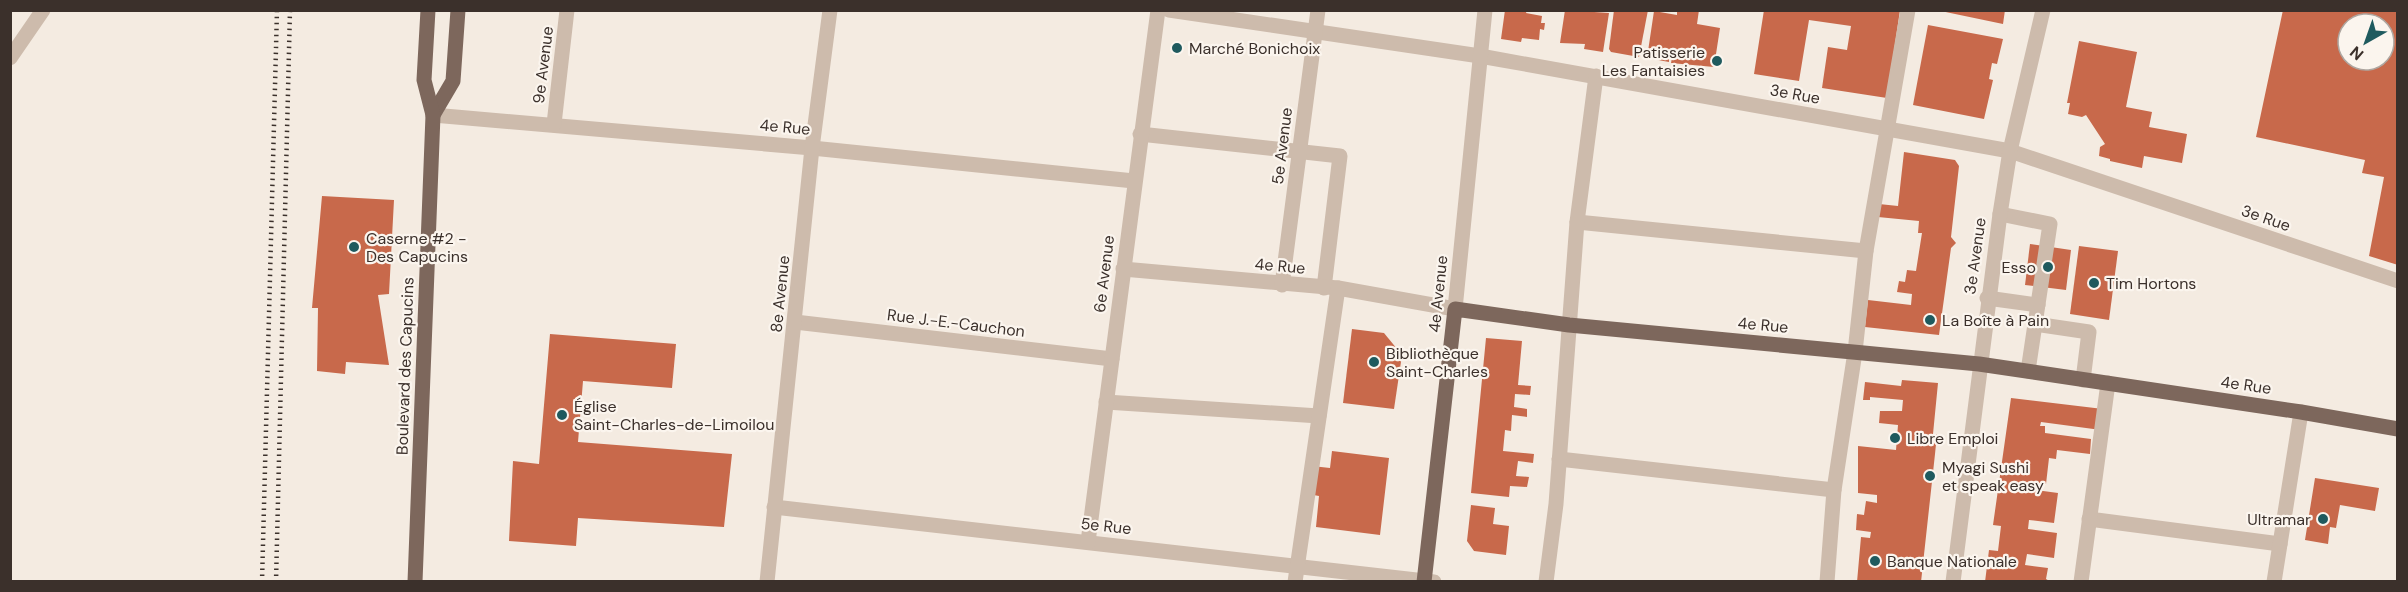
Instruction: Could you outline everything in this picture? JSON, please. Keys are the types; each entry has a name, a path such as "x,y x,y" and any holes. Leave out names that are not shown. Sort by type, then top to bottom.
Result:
{"main road":[{"name":"Boulevard des Capucins","path":"415,582 433,115 424,80 428,10"},
{"name":"Boulevard des Capucins","path":"433,115 453,81 459,10"},
{"name":"4e Rue","path":"1455,309 1569,325 1979,364 2301,411 2397,429"},
{"name":"4e Avenue","path":"1427,581 1455,309"}],"street":[{"path":"10,58 44,10"},
{"name":"9e Avenue","path":"554,124 567,10"},
{"name":"8e Avenue","path":"767,582 812,148 830,10"},
{"name":"6e Avenue","path":"1088,542 1158,10"},
{"name":"3e Rue","path":"1169,10 1480,56 2010,151 2397,282"},
{"name":"5e Avenue","path":"1282,285 1318,10"},
{"name":"4e Avenue","path":"1455,309 1485,10"},
{"path":"1827,582 1834,490 1855,352 1866,251 1908,10"},
{"name":"3e Avenue","path":"1953,582 1987,298 2000,214 2010,151 2043,10"},
{"path":"1546,582 1559,459 1577,222 1596,76"},
{"name":"4e Rue","path":"433,115 812,148 1134,181"},
{"path":"1140,134 1340,156 1319,416 1294,582"},
{"path":"2000,214 2050,224 2028,371"},
{"path":"1577,222 1866,251"},
{"name":"4e Rue","path":"1123,269 1331,288 1455,309"},
{"path":"1987,298 2038,305"},
{"name":"Rue J.-E.-Cauchon","path":"795,322 1112,359"},
{"path":"2035,324 2089,332 2083,380"},
{"path":"2081,582 2108,383"},
{"path":"1106,402 1319,416"},
{"path":"2274,582 2301,411"},
{"path":"1559,459 1834,490"},
{"name":"5e Rue","path":"774,507 1296,564 1427,581"},
{"path":"2090,519 2280,544"}],"building":[{"path":"1505,10 1527,10 1526,13 1542,16 1541,23 1545,23 1544,30 1540,29 1539,40 1522,38 1521,42 1501,39"},
{"path":"1565,10 1609,13 1603,52 1584,49 1585,44 1560,43"},
{"path":"1614,10 1648,10 1639,57 1611,52 1609,49"},
{"path":"1677,10 1699,10 1697,24 1720,28 1714,67 1671,63 1672,58 1669,57 1669,62 1647,58 1654,11 1677,15"},
{"path":"1764,10 1900,10 1887,98 1822,88 1828,47 1847,50 1851,26 1809,20 1799,81 1754,74"},
{"path":"1936,10 2005,10 2003,24"},
{"path":"2283,10 2397,10 2398,265 2369,256 2384,177 2362,173 2365,160 2256,137"},
{"path":"1928,25 2003,39 1997,64 1992,63 1989,79 1993,80 1984,119 1913,105"},
{"path":"2079,41 2137,52 2126,107 2152,112 2149,127 2187,134 2182,163 2144,156 2142,168 2110,161 2110,159 2099,156 2100,147 2105,144 2086,115 2082,117 2068,114 2070,103 2067,103"},
{"path":"1904,152 1955,160 1959,166 1951,237 1956,243 1951,248 1939,335 1865,327 1868,300 1911,305 1912,294 1897,292 1899,281 1905,282 1907,270 1916,271 1922,233 1918,233 1919,221 1878,217 1879,204 1898,206"},
{"name":"Caserne #2 - Des Capucins","path":"322,196 394,200 389,294 378,295 389,365 346,362 345,374 317,371 318,308 312,308"},
{"path":"2030,244 2071,250 2066,290 2025,285"},
{"path":"2079,246 2118,251 2109,320 2070,314"},
{"path":"1352,329 1384,333 1402,355 1394,409 1343,403"},
{"name":"Église Saint-Charles-de-Limoilou","path":"550,334 676,344 672,388 583,381 578,442 732,454 724,527 578,518 576,546 509,541 513,461 539,464"},
{"path":"1486,338 1522,341 1518,385 1531,386 1530,395 1515,394 1514,407 1527,409 1527,417 1512,415 1511,431 1505,430 1503,451 1534,454 1533,463 1518,461 1516,476 1529,477 1527,487 1510,486 1509,497 1471,493"},
{"path":"1902,380 1938,383 1933,434 1937,434 1921,582 1857,582 1861,537 1870,538 1871,532 1856,530 1857,514 1864,515 1866,501 1877,503 1877,495 1858,493 1858,446 1896,450 1898,425 1879,423 1880,411 1902,411 1903,400 1870,397 1870,400 1863,400 1865,382 1901,386"},
{"path":"2011,398 2103,409 2101,430 2041,422 2040,426 2045,426 2045,433 2091,439 2090,454 2057,450 2056,459 2049,458 2046,484 2029,482 2028,489 2058,493 2054,523 2029,520 2028,529 2057,533 2054,558 2027,554 2025,565 2048,568 2046,579 2051,582 1985,582 1989,550 1998,551 2001,526 1993,525"},
{"path":"1332,451 1389,458 1380,535 1316,527 1319,496 1308,494 1312,466 1330,468"},
{"name":"Ultramar","path":"2315,478 2379,488 2375,511 2340,505 2336,528 2330,527 2328,544 2305,540"},
{"path":"1471,505 1495,508 1493,524 1509,526 1506,555 1474,551 1467,541"}],"railway":[{"path":"262,582 277,10"},
{"path":"276,582 290,10"}],"place":[{"name":"Marché Bonichoix","path":"1177,48"},
{"name":"Patisserie Les Fantaisies","path":"1717,61"},
{"name":"Caserne #2 - Des Capucins","path":"354,247"},
{"name":"Esso","path":"2048,267"},
{"name":"Tim Hortons","path":"2094,283"},
{"name":"La Boîte à Pain","path":"1930,320"},
{"name":"Bibliothèque Saint-Charles","path":"1374,362"},
{"name":"Église Saint-Charles-de-Limoilou","path":"562,415"},
{"name":"Libre Emploi","path":"1895,438"},
{"name":"Myagi Sushi et speak easy","path":"1930,476"},
{"name":"Ultramar","path":"2323,519"},
{"name":"Banque Nationale","path":"1875,561"}]}
